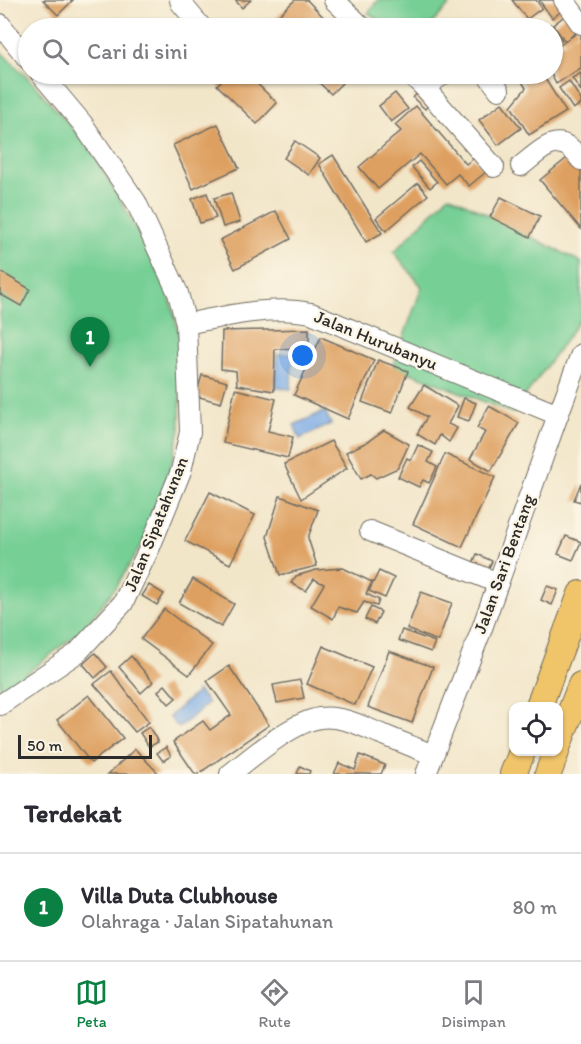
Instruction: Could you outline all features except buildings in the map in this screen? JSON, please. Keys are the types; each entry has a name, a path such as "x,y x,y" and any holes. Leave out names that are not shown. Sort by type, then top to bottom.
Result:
{"main road":[{"path":"540,702 581,594"},
{"path":"563,732 581,685"},
{"path":"513,774 520,756"},
{"path":"548,774 555,756"}],"street":[{"path":"180,0 194,18"},
{"path":"334,0 353,18"},
{"path":"564,0 581,24"},
{"path":"0,24 18,46"},
{"name":"Jalan Sipatahunan","path":"0,705 77,653 123,603 150,547 181,471 190,432 186,324 178,292 136,202 82,123 49,84"},
{"path":"421,84 494,167"},
{"path":"494,84 499,90"},
{"path":"521,166 555,143 568,146 581,160"},
{"name":"Jalan Hurubanyu","path":"186,324 256,312 298,310 311,313 558,415"},
{"name":"Jalan Sari Bentang","path":"426,774 481,631 581,354"},
{"path":"370,531 498,583"},
{"path":"230,774 291,730 318,718 334,718 350,722 433,755"}],"green space":[{"path":"378,0 454,0 437,18 376,18 368,13"},
{"path":"0,51 18,68 18,84 34,84 91,150 130,217 169,294 181,343 180,430 171,467 142,544 116,587 83,629 34,668 0,691"},
{"path":"449,195 581,262 581,318 513,413 393,366 422,287 394,252"}],"water":[{"path":"277,354 292,354 291,389 276,388"},
{"path":"325,411 331,424 300,439 294,425"},
{"path":"198,691 208,703 179,728 169,717"}],"place":[{"name":"Villa Duta Clubhouse","path":"90,367"}]}
